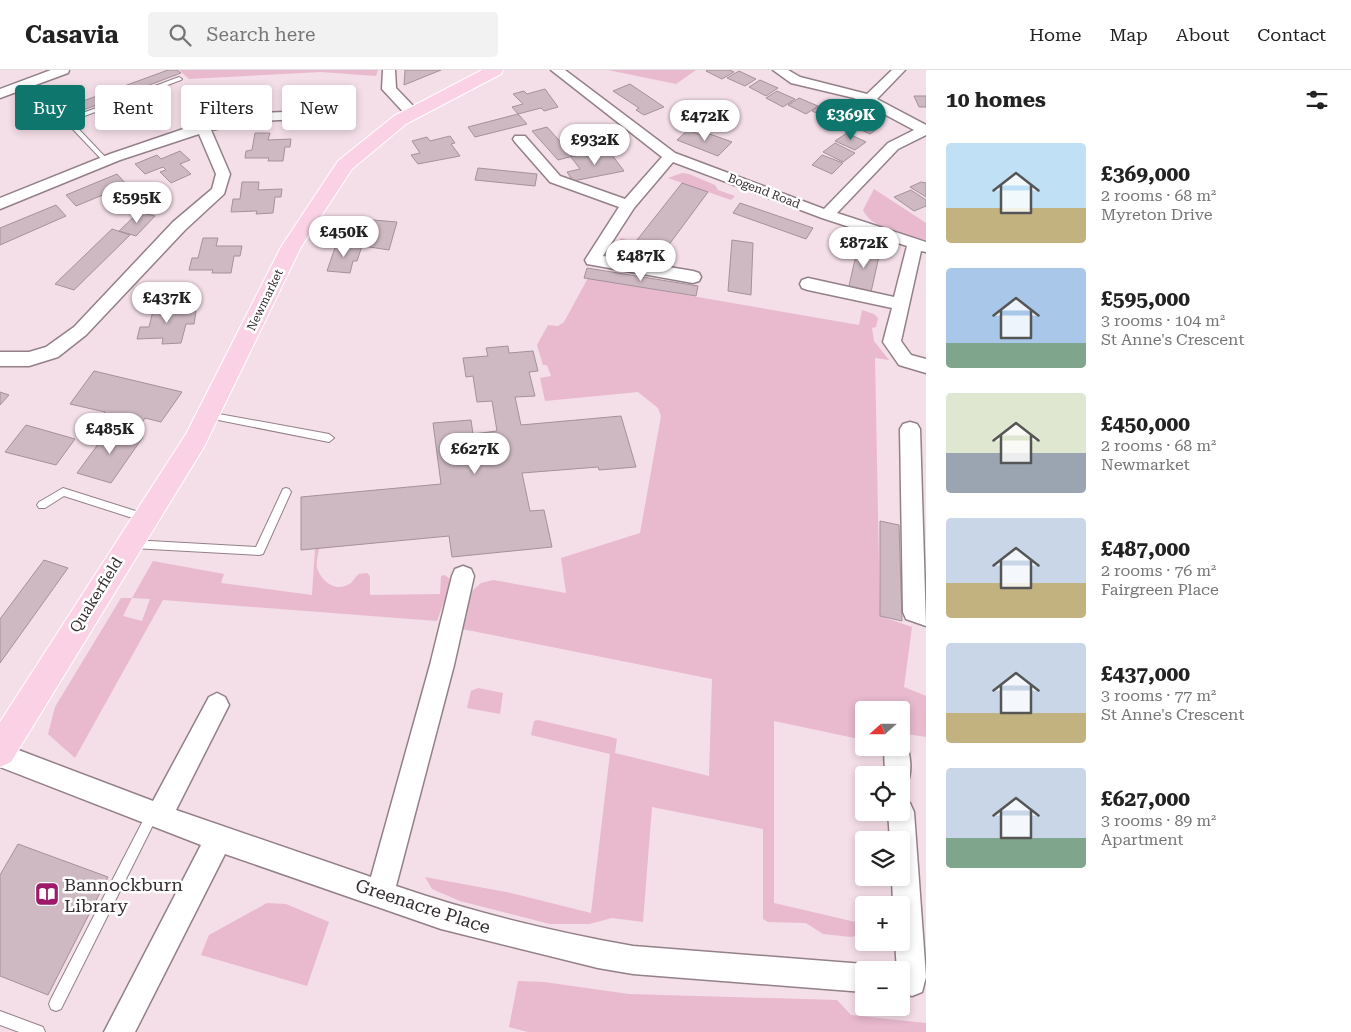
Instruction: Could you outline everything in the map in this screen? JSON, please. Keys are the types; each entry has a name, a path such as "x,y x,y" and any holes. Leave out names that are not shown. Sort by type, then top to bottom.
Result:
{"main road":[{"name":"Newmarket","path":"195,440 291,247 345,165 400,120 495,70"},
{"name":"Quakerfield","path":"0,753 128,544 195,440"}],"street":[{"path":"0,94 63,70"},
{"path":"389,70 389,89 412,113"},
{"name":"Bogend Road","path":"557,70 670,156 827,215 921,245 901,304 892,342 905,360 926,366"},
{"path":"779,70 796,80 859,95 925,130"},
{"path":"870,100 899,70"},
{"path":"0,204 195,130"},
{"path":"0,359 28,359 52,352 80,331 179,226 219,190 223,174 204,130"},
{"path":"827,215 893,146 925,130"},
{"path":"520,139 555,179 628,205"},
{"path":"670,156 628,205 593,260 693,277"},
{"path":"808,284 901,304"},
{"path":"910,430 920,508 914,612 926,616"},
{"path":"380,894 442,665 463,576"},
{"path":"156,815 217,705"},
{"name":"Greenacre Place","path":"0,753 218,839 441,915 598,954 633,960 855,977"},
{"path":"902,821 913,982"},
{"path":"119,1032 218,839"}],"lane":[{"path":"107,162 67,120 179,79"},
{"path":"208,415 329,438"},
{"path":"42,505 63,492 145,518"},
{"path":"128,544 259,551 286,492"},
{"path":"56,1004 156,815"},
{"path":"0,1018 38,1032"}],"shaded area":[{"path":"179,70 378,70 376,76 321,72 189,79"},
{"path":"608,70 696,70 676,84"},
{"path":"682,173 715,185 718,190 735,196 731,200 668,178"},
{"path":"874,189 926,223 926,240 882,227 868,217 863,210"},
{"path":"835,232 877,243 875,250 832,238"},
{"path":"621,238 636,244 622,259 612,254"},
{"path":"588,278 859,325 862,310 874,314 878,318 876,327 872,328 874,341 889,360 875,358 880,616 912,627 904,687 926,696 926,737 910,734 910,701 855,701 855,738 774,721 774,903 855,922 855,936 823,934 806,923 768,922 763,919 763,829 652,807 643,922 612,918 589,924 550,924 460,901 432,889 425,877 511,893 591,913 610,754 531,735 534,721 538,720 611,737 617,739 615,753 709,776 712,679 462,629 469,598 472,591 481,583 493,580 566,593 561,558 640,533 661,416 658,408 638,392 545,401 540,378 551,376 547,365 543,365 537,345 548,325 558,326 564,322"},
{"path":"315,549 319,549 317,568 319,573 326,582 335,587 346,586 359,574 367,573 370,576 370,595 440,594 441,576 444,575 449,578 450,586 437,621 163,600 75,758 48,734 55,707 121,598 132,598 153,561 224,574 221,583 312,595","holes":["132,598 150,599 142,621 123,616"]},
{"path":"478,688 503,693 500,714 467,708 471,691"},
{"path":"267,903 286,904 329,922 307,986 201,955 209,935"},
{"path":"518,981 544,982 629,994 837,1000 851,1015 926,1023 926,1032 528,1032 509,1027"}],"building":[{"path":"168,70 177,70 181,73 149,85 127,85"},
{"path":"405,70 441,70 404,85"},
{"path":"729,70 734,72 722,79 706,71"},
{"path":"739,71 756,79 745,86 727,78"},
{"path":"760,80 778,88 766,96 749,87"},
{"path":"630,84 664,107 644,115 636,110 639,108 613,91"},
{"path":"545,89 558,107 544,111 541,108 518,114 512,107 523,104 513,94 524,91 527,94"},
{"path":"777,91 795,99 783,107 766,98"},
{"path":"914,96 926,96 926,107 919,107"},
{"path":"95,97 95,106 85,109 85,100"},
{"path":"799,98 818,106 806,114 788,105"},
{"path":"823,103 842,112 831,120 812,111"},
{"path":"518,114 527,124 475,137 468,127"},
{"path":"862,117 881,126 870,134 850,125"},
{"path":"547,127 573,156 558,160 532,131"},
{"path":"688,130 703,136 707,133 732,142 718,156 677,140"},
{"path":"255,133 270,133 268,140 291,139 290,147 285,147 283,161 268,161 269,158 245,158 246,151 252,150"},
{"path":"847,133 866,142 855,150 835,141"},
{"path":"450,136 455,143 451,144 460,156 418,164 411,155 420,153 412,141 427,137 430,141"},
{"path":"835,143 855,153 843,162 823,152"},
{"path":"180,151 190,160 180,164 191,174 171,183 160,172 166,170 163,167 145,174 135,164 157,155 161,159"},
{"path":"609,151 624,171 573,181 567,172 580,169 571,157 584,154 587,157"},
{"path":"822,155 843,163 832,174 812,165"},
{"path":"478,168 537,174 535,186 475,180"},
{"path":"117,174 127,185 76,206 66,195"},
{"path":"242,182 259,182 258,190 282,189 281,197 275,197 273,213 256,214 257,211 231,212 233,199 240,199"},
{"path":"921,182 926,183 926,197 910,187"},
{"path":"682,183 708,192 665,250 637,240"},
{"path":"911,190 926,200 926,206 914,211 894,197"},
{"path":"740,203 813,228 806,239 733,213"},
{"path":"56,205 66,216 0,245 0,228"},
{"path":"139,212 155,216 136,236 119,231"},
{"path":"349,218 397,222 389,250 337,242"},
{"path":"112,229 130,235 74,290 55,284"},
{"path":"203,238 218,238 216,246 242,246 240,256 234,256 231,273 212,273 213,270 189,270 192,258 198,258"},
{"path":"732,240 753,243 751,295 728,291"},
{"path":"337,242 362,246 357,261 353,261 350,273 327,271"},
{"path":"858,246 880,252 871,292 849,286"},
{"path":"587,268 698,286 696,296 584,278"},
{"path":"171,302 168,311 196,311 194,324 186,324 181,343 162,344 163,338 137,339 140,327 149,327 155,303"},
{"path":"508,346 509,353 533,351 538,371 529,372 535,396 515,397 521,425 621,416 636,467 599,470 598,467 522,473 530,511 544,510 552,547 452,557 449,536 301,550 301,497 441,484 433,423 471,420 473,434 497,431 492,401 477,402 473,376 466,377 463,358 488,356 486,348"},
{"path":"94,371 182,392 161,422 145,418 137,430 99,420 105,412 70,404"},
{"path":"0,392 9,395 0,405"},
{"path":"26,425 75,439 56,465 5,452"},
{"path":"110,428 143,437 111,483 77,473"},
{"path":"880,521 899,525 902,621 880,616"},
{"path":"44,560 68,568 0,663 0,619"},
{"path":"18,844 108,877 48,995 0,976 0,875"}],"place":[{"name":"Bannockburn Library","path":"47,894"}]}
